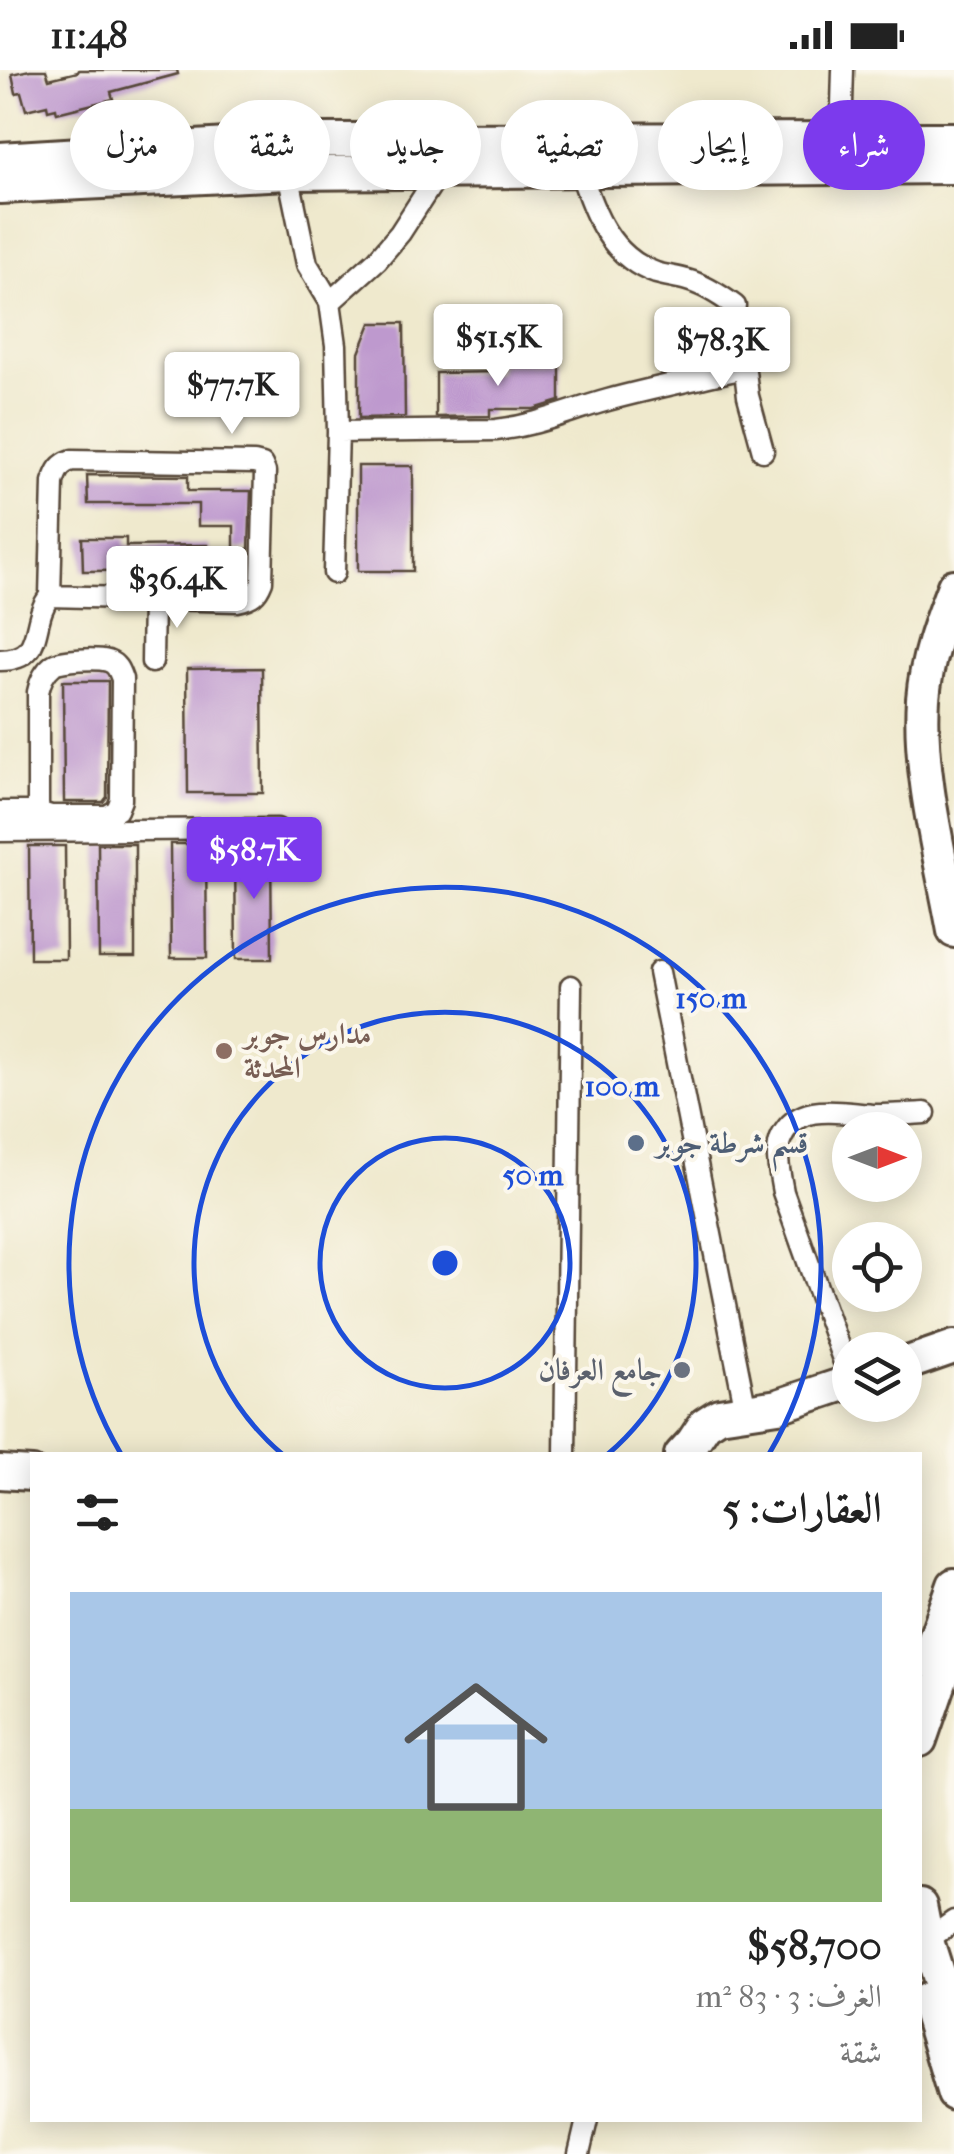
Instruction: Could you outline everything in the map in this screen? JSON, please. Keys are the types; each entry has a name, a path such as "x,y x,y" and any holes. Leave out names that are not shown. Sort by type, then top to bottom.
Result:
{"main road":[{"path":"0,159 308,140 803,139"},
{"path":"925,139 954,139"},
{"path":"638,170 954,167"},
{"path":"0,187 214,177"},
{"path":"954,586 940,737 954,840"},
{"path":"947,643 923,697 923,748 954,931"},
{"path":"922,1358 954,1347"},
{"path":"691,1452 700,1430 712,1419 786,1404 832,1387"},
{"path":"0,1472 30,1474"},
{"path":"922,1674 954,1585"},
{"path":"922,1734 954,1641"},
{"path":"924,1943 950,2044 954,2094"},
{"path":"922,1985 950,2044"}],"street":[{"path":"842,100 843,70"},
{"path":"292,190 307,264 330,302 336,345 334,573"},
{"path":"330,302 377,260 428,190"},
{"path":"586,190 602,227 625,254 658,274 704,286 737,314 743,368 763,451"},
{"path":"338,432 522,427 610,400 743,368"},
{"path":"0,660 24,655 33,644 50,596 57,468 72,460 262,465 262,580 258,592 250,598 238,601 50,596"},
{"path":"152,662 153,598"},
{"path":"0,812 107,816 117,810 121,800 122,679 118,668 109,661 61,660 50,666 40,680 38,812"},
{"path":"0,831 278,829"},
{"path":"659,972 746,1411"},
{"path":"565,1452 570,986"},
{"path":"833,1332 783,1192 780,1138 796,1118 817,1111 925,1113"},
{"path":"924,1943 954,1921"},
{"path":"578,2154 586,2122"}],"building":[{"path":"46,70 49,79 79,70 177,70 178,74 111,92 113,99 109,100 70,100 70,110 57,113 56,108 48,110 47,105 26,110 21,92 16,93 12,74"},
{"path":"371,323 404,323 405,417 359,418 359,353"},
{"path":"560,362 560,401 534,409 490,409 490,416 436,417 436,373 499,372 499,363"},
{"path":"358,466 413,466 413,571 358,571"},
{"path":"87,475 188,476 188,491 251,491 249,549 234,549 234,526 198,526 198,504 88,504"},
{"path":"82,538 126,538 126,546 208,545 208,570 83,571"},
{"path":"262,668 263,793 188,793 187,669"},
{"path":"63,681 108,681 107,797 103,802 64,802"},
{"path":"98,844 135,844 135,957 99,957"},
{"path":"170,844 206,844 207,958 171,958"},
{"path":"29,846 65,846 66,959 30,959"},
{"path":"235,846 271,846 272,959 236,959"}],"place":[{"name":"مدارس جوبر المحدثة","path":"224,1051"},
{"name":"قسم شرطة جوبر","path":"636,1143"},
{"name":"جامع العرفان","path":"682,1370"}]}
